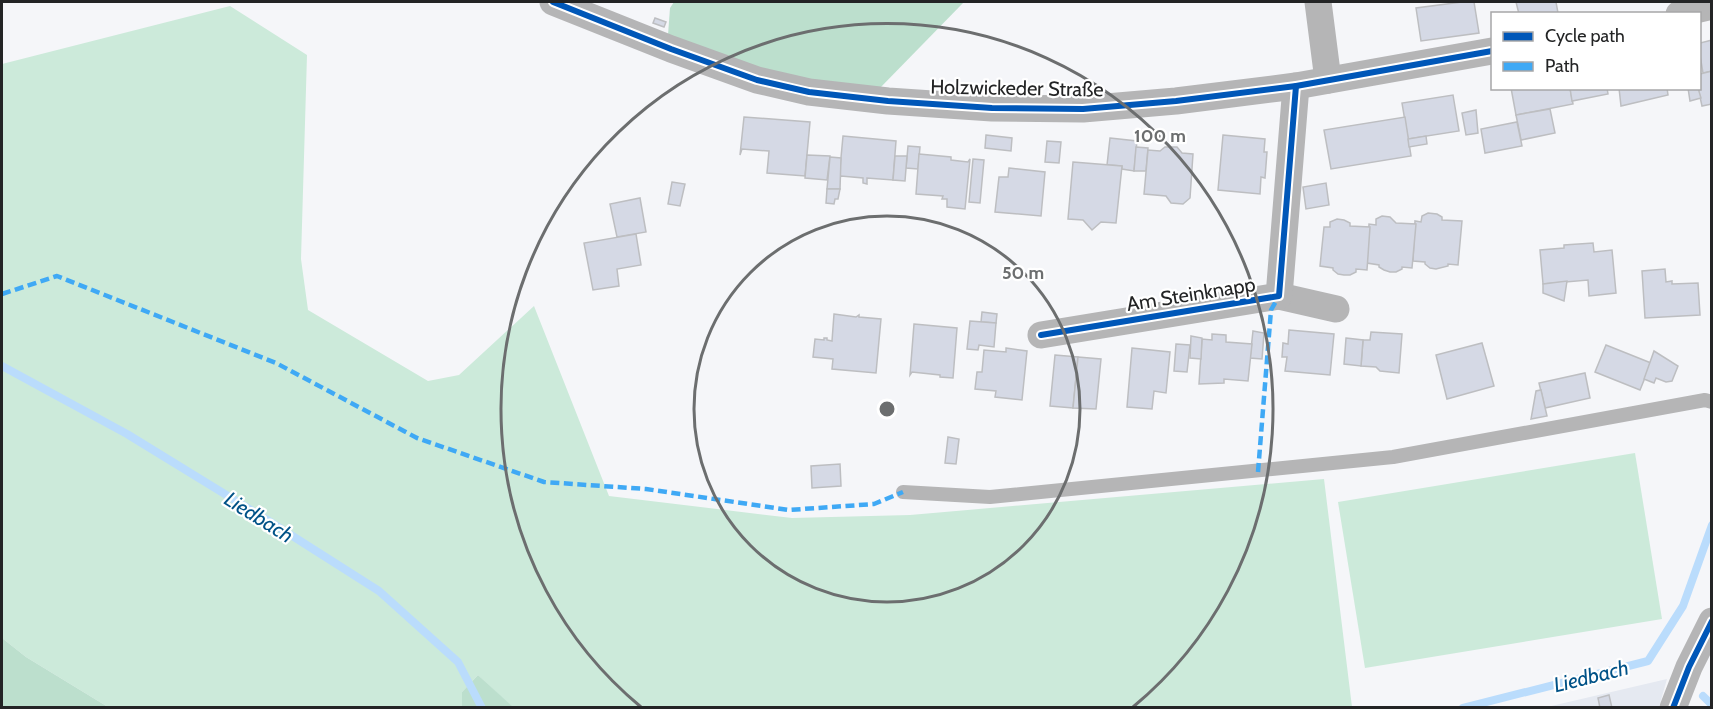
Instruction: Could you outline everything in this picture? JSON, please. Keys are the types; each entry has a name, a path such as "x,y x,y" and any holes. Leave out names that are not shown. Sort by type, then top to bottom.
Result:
{"street":[{"name":"Holzwickeder Straße","path":"553,2 757,80 809,92 888,101 992,108 1083,109 1176,101 1296,86 1491,51"},
{"path":"1318,2 1328,80"},
{"path":"1686,12 1712,6"},
{"name":"Am Steinknapp","path":"1279,296 1296,86"},
{"name":"Am Steinknapp","path":"1041,335 1279,296 1336,309"},
{"path":"1673,708 1689,667 1712,621"}],"lane":[{"path":"903,492 990,497 1393,458 1705,399 1712,402"}],"shaded area":[{"path":"1667,679 1659,707 1547,707"}],"green space":[{"path":"674,2 964,2 879,89 817,82 754,68 668,35 670,8"},
{"path":"230,6 307,55 301,259 308,310 428,381 459,375 534,306 609,496 792,518 910,515 1324,479 1352,707 513,708 478,675 462,692 462,707 108,707 26,657 2,638 2,64"},
{"path":"1635,453 1662,619 1365,668 1338,502"},
{"path":"2,638 26,657 108,707 2,707"},
{"path":"478,675 513,707 462,707 462,692"}],"building":[{"path":"1474,2 1479,33 1421,41 1416,8"},
{"path":"1516,2 1556,2 1558,12 1518,12"},
{"path":"655,18 666,22 664,27 653,23"},
{"path":"1712,40 1712,71 1703,73 1701,61 1701,43"},
{"path":"1712,71 1712,104 1702,106 1698,90 1701,90 1701,74"},
{"path":"1511,90 1570,90 1573,104 1516,115"},
{"path":"1570,90 1607,90 1608,94 1572,101"},
{"path":"1619,90 1667,90 1668,95 1621,106"},
{"path":"1688,90 1699,90 1701,98 1690,101"},
{"path":"1453,95 1459,131 1408,139 1402,103"},
{"path":"1550,109 1555,133 1521,140 1516,115"},
{"path":"1476,110 1478,133 1466,135 1462,113"},
{"path":"744,117 810,122 805,176 767,173 769,151 742,149 740,155"},
{"path":"1405,117 1411,156 1331,169 1324,130"},
{"path":"1517,122 1522,146 1485,153 1481,129"},
{"path":"986,135 1012,138 1011,151 985,148"},
{"path":"1223,135 1265,139 1264,152 1267,152 1265,178 1261,177 1260,194 1218,190"},
{"path":"843,136 896,141 893,180 867,178 867,184 863,183 863,178 841,176 839,179"},
{"path":"1426,136 1427,144 1409,147 1408,139"},
{"path":"1110,138 1137,141 1134,171 1122,169 1122,166 1107,165"},
{"path":"1047,141 1061,142 1059,163 1045,162"},
{"path":"908,146 920,147 918,169 906,168"},
{"path":"1136,147 1148,148 1146,171 1134,171"},
{"path":"1165,147 1177,147 1182,153 1193,154 1190,198 1183,204 1171,203 1166,196 1144,194 1148,150 1160,151"},
{"path":"919,154 951,157 951,160 968,162 970,159 965,209 947,207 947,199 942,199 943,196 916,194"},
{"path":"807,155 830,156 827,180 805,178"},
{"path":"895,156 907,156 905,181 893,180"},
{"path":"830,157 841,158 840,189 827,189"},
{"path":"973,159 984,160 980,203 969,202"},
{"path":"1073,162 1122,166 1116,223 1101,222 1092,230 1083,220 1068,219"},
{"path":"1009,168 1045,172 1041,216 995,212 999,177 1008,177"},
{"path":"672,182 685,184 680,206 668,204"},
{"path":"1326,183 1329,205 1306,209 1303,187"},
{"path":"827,189 840,189 838,199 835,199 834,204 826,203"},
{"path":"640,198 646,232 617,237 610,204"},
{"path":"1428,213 1437,214 1442,217 1442,220 1462,221 1458,265 1448,264 1448,266 1436,269 1430,268 1425,262 1413,261 1415,221 1421,222 1422,216"},
{"path":"1382,216 1390,217 1396,223 1416,224 1412,268 1402,267 1396,272 1390,272 1379,265 1367,263 1369,224 1376,225 1376,219"},
{"path":"1337,219 1350,223 1350,226 1370,227 1367,270 1356,269 1356,272 1350,275 1344,275 1338,274 1333,268 1320,266 1324,227 1330,227 1330,222"},
{"path":"636,234 641,265 617,269 619,286 593,290 584,243"},
{"path":"1593,243 1594,252 1612,250 1616,293 1589,296 1588,280 1543,284 1540,250 1564,248 1564,245"},
{"path":"1665,269 1666,282 1672,281 1672,284 1698,283 1700,315 1645,318 1642,271"},
{"path":"1567,281 1564,301 1543,293 1543,284"},
{"path":"982,312 997,314 996,323 981,322"},
{"path":"834,314 881,319 876,373 832,369 833,359 813,357 815,339 827,338 832,341"},
{"path":"970,321 996,323 994,347 979,345 978,350 967,349"},
{"path":"914,324 957,328 953,378 912,372 910,375"},
{"path":"1289,330 1334,334 1330,375 1285,371 1287,357 1282,357 1283,343 1288,344"},
{"path":"1253,331 1264,333 1262,359 1250,358"},
{"path":"1371,332 1402,334 1399,373 1361,366 1363,340 1370,340"},
{"path":"1212,334 1226,335 1226,342 1252,344 1248,381 1224,379 1224,383 1199,384 1202,339 1212,340"},
{"path":"1191,336 1202,338 1201,359 1190,358"},
{"path":"1346,338 1363,340 1361,366 1344,364"},
{"path":"1482,343 1494,386 1447,399 1436,355"},
{"path":"1176,344 1190,345 1187,372 1174,371"},
{"path":"1606,345 1651,363 1640,390 1595,372"},
{"path":"1006,348 1027,351 1022,400 995,397 996,391 975,389 977,372 982,372 984,350 1006,352"},
{"path":"1132,348 1170,352 1166,393 1154,391 1152,409 1127,407"},
{"path":"1654,351 1678,366 1672,381 1666,382 1656,378 1654,383 1644,379"},
{"path":"1055,355 1078,357 1073,408 1050,406"},
{"path":"1078,357 1101,359 1096,409 1073,408"},
{"path":"1585,373 1590,398 1545,408 1539,383"},
{"path":"1541,390 1547,416 1531,419 1536,391"},
{"path":"948,437 959,439 956,464 945,463"},
{"path":"840,464 841,486 812,488 811,466"},
{"path":"1609,695 1612,708 1600,708 1598,698"}],"waterway":[{"name":"Liedbach","path":"2,366 127,434 379,591 458,662 482,708"},
{"name":"Liedbach","path":"1463,708 1648,661 1683,606 1712,525"},
{"name":"Liedbach","path":"1703,696 1712,705"}],"marked path":[{"path":"2,294 57,276 276,363 417,438 544,482 646,489 789,510 874,504 903,492"},
{"path":"1258,472 1271,310 1279,296"}],"cycle path":[{"path":"553,2 757,80 809,92 888,101 992,108 1083,109 1176,101 1296,86 1491,51"},
{"path":"1041,335 1279,296 1296,86"},
{"path":"1673,708 1689,667 1712,621"}]}
